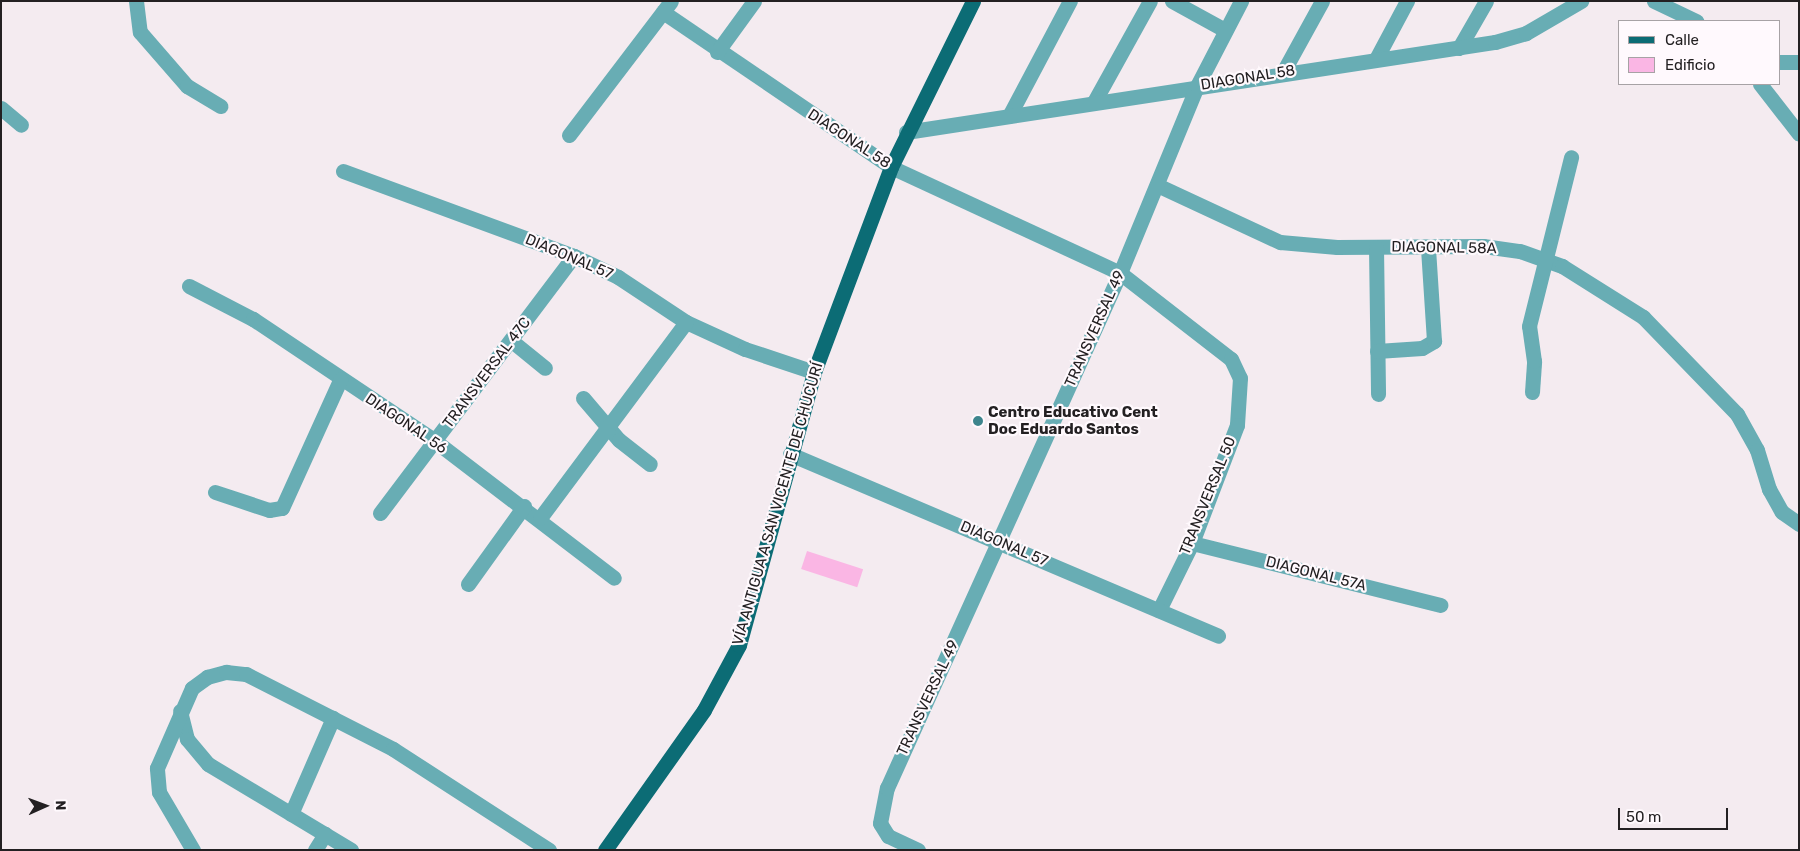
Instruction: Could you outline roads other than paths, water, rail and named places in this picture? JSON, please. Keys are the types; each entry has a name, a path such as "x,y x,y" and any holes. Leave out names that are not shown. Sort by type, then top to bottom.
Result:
{"main road":[{"name":"VÍA ANTIGUA A SAN VICENTE DE CHUCURÍ","path":"605,850 724,678 750,610 790,454 814,372 906,132 973,1"}],"street":[{"path":"136,1 140,32 187,86 220,106"},
{"path":"717,52 754,1"},
{"path":"1009,116 1070,1"},
{"path":"1094,102 1150,1"},
{"path":"1172,1 1225,30"},
{"name":"TRANSVERSAL 49","path":"918,850 888,836 880,823 887,788 1000,542 1120,273 1197,86 1241,1"},
{"path":"1283,72 1322,1"},
{"path":"1376,58 1407,1"},
{"path":"1459,48 1486,1"},
{"name":"DIAGONAL 58","path":"906,132 1283,72 1459,48 1526,33 1581,1"},
{"path":"1654,1 1694,20"},
{"path":"569,134 667,7"},
{"name":"DIAGONAL 58","path":"667,7 717,52 891,167 1120,273 1209,338 1230,359 1240,378"},
{"path":"1780,62 1799,62"},
{"path":"1761,85 1799,134"},
{"path":"1,108 21,125"},
{"path":"1532,392 1534,361 1527,338 1571,157"},
{"name":"DIAGONAL 57","path":"344,171 574,256 618,277 686,322 745,349 814,372"},
{"name":"DIAGONAL 58A","path":"1157,185 1280,242 1376,247 1483,246 1547,260 1599,286 1642,317 1737,414 1758,450 1773,497 1782,512 1799,524"},
{"path":"1376,247 1378,394"},
{"path":"1377,351 1422,348 1434,341 1428,247"},
{"name":"TRANSVERSAL 47C","path":"380,513 513,342 574,256"},
{"name":"DIAGONAL 56","path":"189,286 254,319 340,380 435,441 540,518 614,578"},
{"path":"540,518 608,423 686,322"},
{"path":"513,342 545,368"},
{"name":"TRANSVERSAL 50","path":"1159,610 1192,543 1236,425 1240,378"},
{"path":"215,492 269,510 286,504 340,380"},
{"path":"583,398 608,423 619,440 650,464"},
{"name":"DIAGONAL 57","path":"790,454 1218,636"},
{"path":"468,584 524,506"},
{"name":"DIAGONAL 57A","path":"1192,543 1440,605"},
{"path":"192,850 159,792 157,768 180,711 192,688 207,677 226,672 246,674 393,749 549,850"},
{"path":"180,711 187,739 208,764 351,850"},
{"path":"290,814 333,718"},
{"path":"315,850 325,834"}],"place":[{"name":"Centro Educativo Cent Doc Eduardo Santos","path":"978,421"}]}
